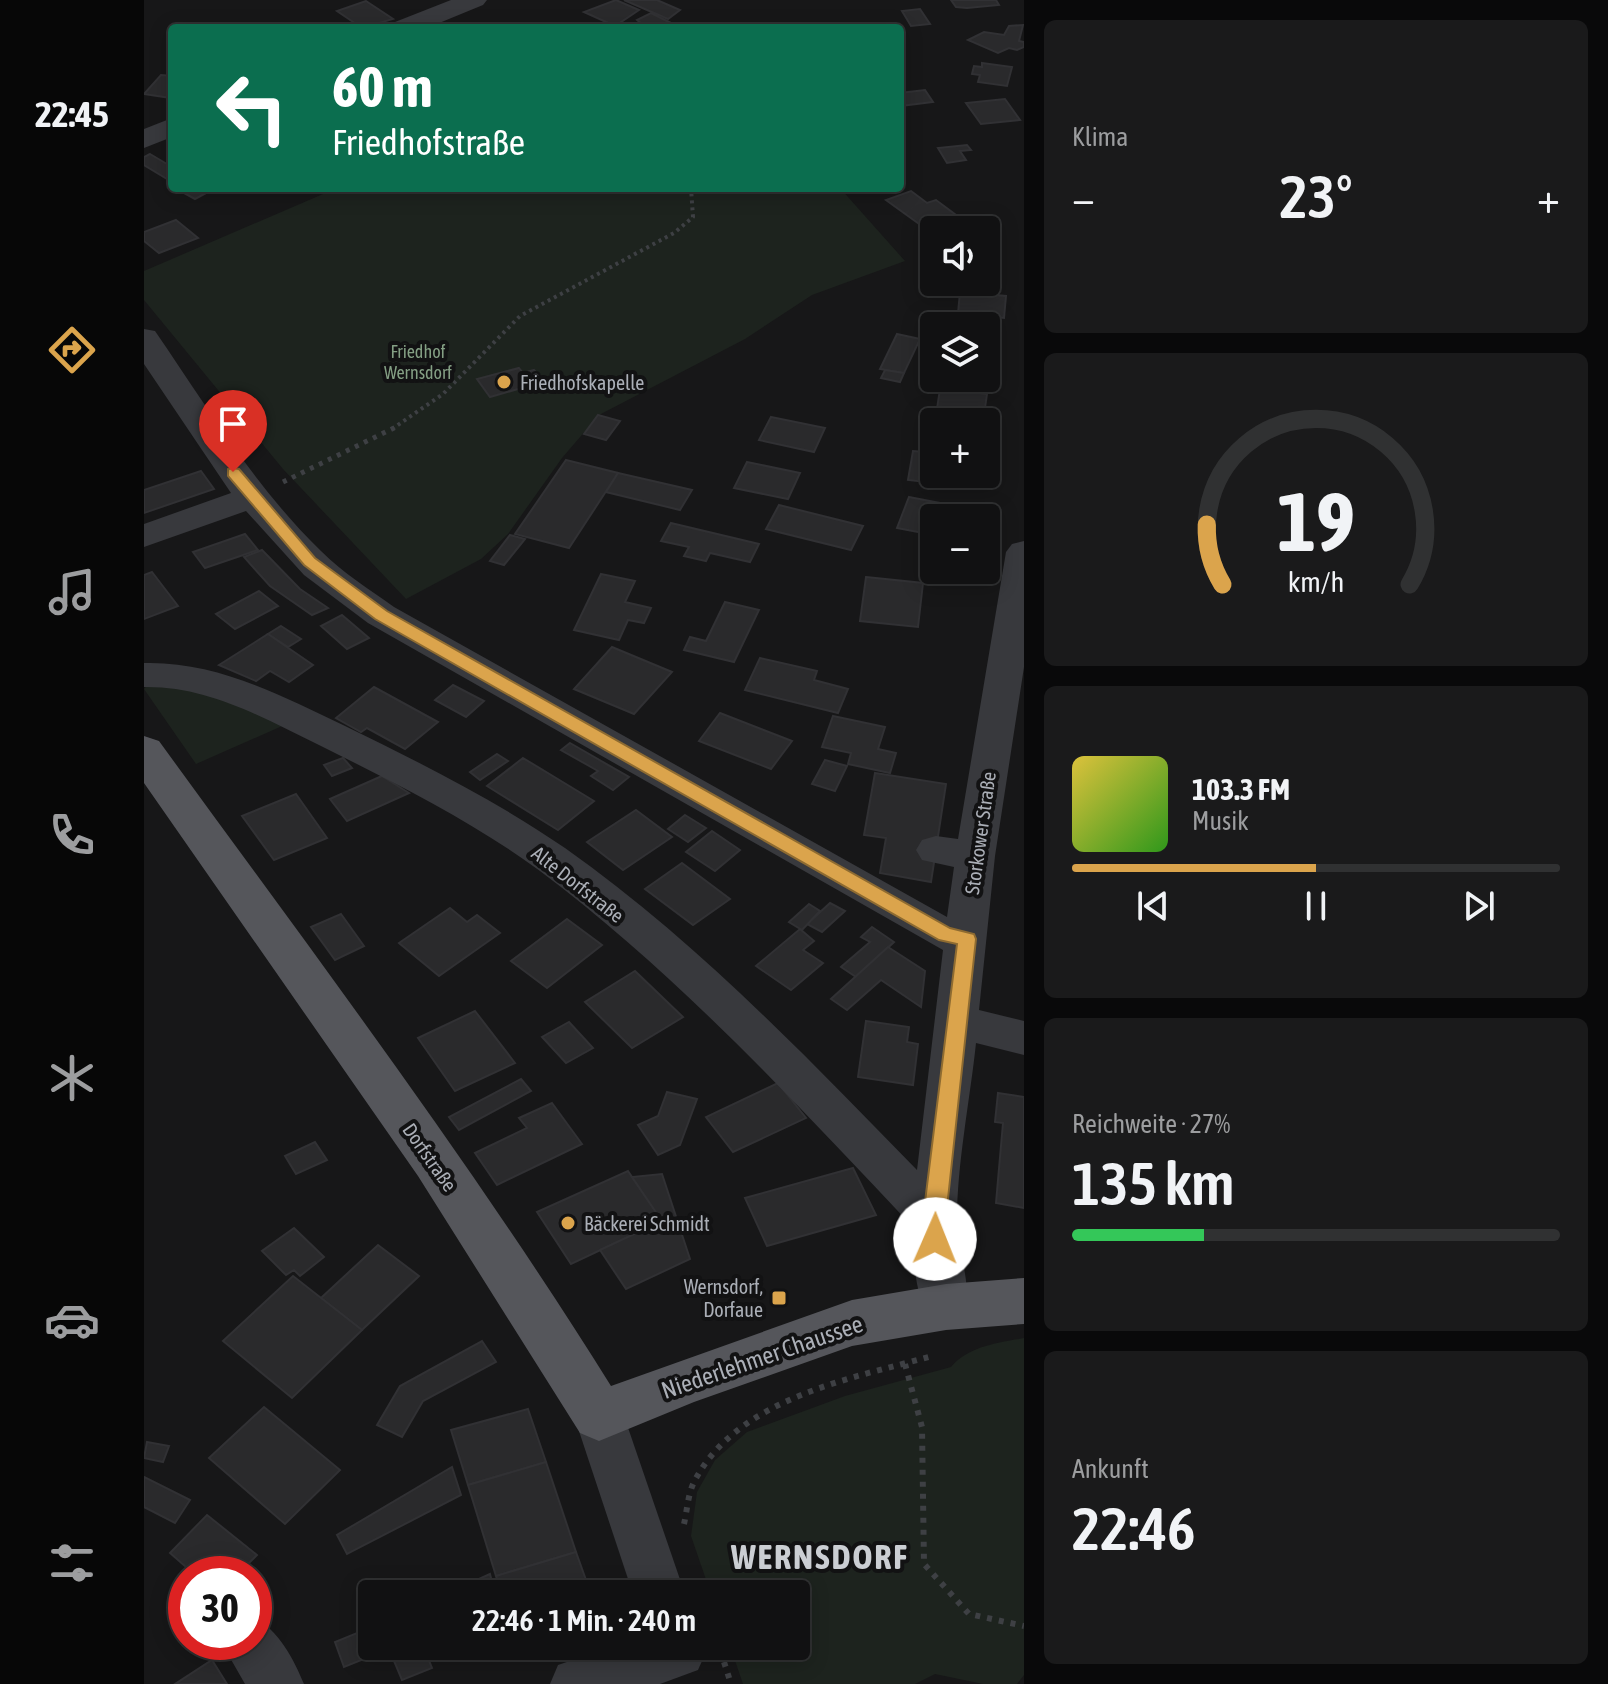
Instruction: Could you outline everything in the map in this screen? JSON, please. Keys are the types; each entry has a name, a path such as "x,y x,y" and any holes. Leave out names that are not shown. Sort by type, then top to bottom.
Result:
{"main road":[{"name":"Dorfstraße","path":"144,751 425,1149 550,1333 599,1416"},
{"name":"Niederlehmer Chaussee","path":"599,1416 852,1323 945,1330 1024,1301"}],"street":[{"path":"414,24 474,0"},
{"path":"144,140 168,128"},
{"path":"144,338 215,448 252,497 310,561 381,615 946,935 967,939"},
{"path":"144,536 252,497"},
{"name":"Storkower Straße","path":"945,1330 934,1218 975,856 1024,552"},
{"name":"Alte Dorfstraße","path":"144,675 165,673 191,677 269,705 435,788 581,881 767,1045 934,1218"},
{"path":"936,850 975,856"},
{"path":"958,1022 1024,1038"},
{"name":"Dorfstraße","path":"599,1416 654,1580"},
{"path":"260,1660 277,1684"},
{"path":"577,1684 682,1661"}],"path":[{"path":"252,497 368,441 423,408 443,393 518,317 553,296 671,238 693,217 691,192"},
{"path":"684,1511 708,1455 741,1425 817,1390 905,1364 945,1330"},
{"path":"905,1364 922,1427 924,1564 969,1614 1024,1626"}],"green space":[{"name":"Friedhof Wernsdorf","path":"328,192 844,192 905,261 812,295 745,339 599,415 562,458 508,534 481,559 406,599 283,469 144,300 144,271"},
{"path":"186,683 289,723 196,764 144,689 148,684"},
{"path":"1024,1338 1024,1675 1017,1684 983,1684 935,1674 915,1684 743,1684 735,1660 810,1660 810,1580 706,1580 691,1536 697,1492 715,1460 747,1432 845,1396 951,1367 966,1354 984,1346"}],"building":[{"path":"616,0 639,10 618,24 611,24 584,12"},
{"path":"624,0 657,0 680,10 668,19"},
{"path":"951,0 996,0 999,5 956,7"},
{"path":"366,1 393,19 376,24 356,24 337,11"},
{"path":"920,9 930,24 911,26 902,11"},
{"path":"651,13 673,24 642,24 637,20"},
{"path":"1023,25 1019,41 1024,42 1024,47 1017,50 1009,48 998,53 968,40 984,32 1004,35 1009,26"},
{"path":"982,63 1012,67 1007,86 978,82 980,75 972,74 974,66 982,67"},
{"path":"161,75 168,76 168,98 144,94"},
{"path":"925,90 933,102 904,106 904,93"},
{"path":"1005,99 1020,120 981,124 966,103"},
{"path":"967,145 971,150 960,151 966,160 947,163 938,148"},
{"path":"150,154 168,165 168,180 144,165 144,157"},
{"path":"911,191 927,203 936,200 957,216 920,216 920,225 886,200"},
{"path":"182,192 208,192 195,199"},
{"path":"176,220 198,238 159,253 144,241 144,232"},
{"path":"960,296 1006,296 1004,318 1000,318 1000,312 958,312"},
{"path":"897,334 920,339 904,373 880,369"},
{"name":"Friedhofskapelle","path":"519,368 523,373 534,370 539,376 527,379 532,385 490,397 477,379"},
{"path":"885,370 904,373 900,382 881,378"},
{"path":"940,392 987,394 985,408 937,408"},
{"path":"598,415 620,421 606,440 584,434"},
{"path":"771,417 825,428 814,452 759,440"},
{"path":"913,451 920,452 920,481 908,480"},
{"path":"566,460 618,473 569,548 515,534"},
{"path":"747,462 800,473 788,499 734,488"},
{"path":"201,471 214,489 144,513 144,490"},
{"path":"618,473 692,490 680,510 606,492"},
{"path":"909,497 945,504 920,504 920,532 897,528"},
{"path":"779,505 863,526 851,550 766,529"},
{"path":"671,523 759,544 750,562 710,553 706,561 684,556 689,547 661,541"},
{"path":"245,534 258,550 205,568 193,552"},
{"path":"510,535 525,539 504,565 490,561"},
{"path":"262,550 300,589 328,608 312,615 270,586 244,557"},
{"path":"152,572 178,606 144,619 144,575"},
{"path":"601,574 635,581 625,602 651,608 644,623 628,620 619,640 574,630"},
{"path":"866,577 923,584 918,627 860,621"},
{"path":"259,591 278,606 235,629 216,614"},
{"path":"725,602 759,610 734,662 684,650 690,637 706,641"},
{"path":"342,615 369,638 347,649 321,626"},
{"path":"281,626 301,639 288,647 268,634"},
{"path":"268,634 313,665 289,682 270,671 256,681 219,665"},
{"path":"612,647 672,672 634,714 574,689"},
{"path":"760,658 817,671 814,680 848,689 838,713 745,690"},
{"path":"453,685 484,701 466,717 435,700"},
{"path":"374,687 438,722 405,749 367,728 361,732 336,718"},
{"path":"720,713 792,741 771,769 699,741"},
{"path":"833,716 885,727 878,749 896,753 890,773 848,764 851,753 822,747"},
{"path":"570,743 629,777 613,790 591,776 598,771 561,750"},
{"path":"497,754 508,761 480,780 470,772"},
{"path":"343,758 352,768 332,776 324,765"},
{"path":"523,758 594,801 558,830 487,786"},
{"path":"825,760 847,766 835,791 812,784"},
{"path":"875,773 946,784 931,882 880,873 886,838 864,835"},
{"path":"382,776 409,793 347,821 330,799"},
{"path":"296,794 327,838 274,860 242,816"},
{"path":"636,810 672,837 623,870 587,842"},
{"path":"685,815 706,828 688,842 668,829"},
{"path":"712,831 740,850 715,871 686,852"},
{"path":"682,863 730,899 693,925 645,889"},
{"path":"830,903 845,911 822,932 807,924"},
{"path":"809,904 820,911 802,930 789,922"},
{"path":"450,908 467,922 477,915 500,933 439,976 399,943"},
{"path":"341,914 364,946 335,960 311,927"},
{"path":"567,919 602,945 547,988 511,961"},
{"path":"872,927 894,942 856,977 841,967 870,942 861,937"},
{"path":"800,929 814,941 803,950 823,963 791,990 756,966"},
{"path":"888,947 925,971 921,1007 881,980 847,1010 831,999"},
{"path":"635,971 683,1017 632,1048 585,1002"},
{"path":"475,1011 515,1063 455,1091 418,1038"},
{"path":"866,1021 909,1027 907,1042 918,1044 913,1085 858,1077"},
{"path":"569,1022 593,1048 566,1063 542,1037"},
{"path":"521,1079 531,1091 459,1130 449,1117"},
{"path":"778,1083 806,1118 733,1152 706,1117"},
{"path":"667,1092 697,1099 680,1145 658,1155 638,1125 658,1116"},
{"path":"998,1093 1024,1097 1024,1208 996,1203 1003,1123 995,1122"},
{"path":"552,1103 582,1144 497,1185 475,1153 527,1128 519,1118"},
{"path":"315,1142 327,1160 296,1174 285,1156"},
{"path":"853,1168 876,1215 767,1246 745,1198"},
{"path":"628,1171 662,1221 571,1264 537,1212"},
{"path":"662,1174 690,1259 626,1289 600,1250 662,1221 632,1177"},
{"path":"294,1228 324,1257 300,1276 294,1270 286,1275 262,1251"},
{"path":"378,1245 419,1276 362,1330 321,1298"},
{"path":"293,1276 362,1330 292,1398 223,1341"},
{"path":"482,1341 496,1362 423,1401 402,1437 377,1425 400,1386"},
{"path":"264,1407 340,1470 285,1524 209,1458"},
{"path":"528,1409 546,1462 468,1485 451,1430"},
{"path":"147,1442 169,1446 163,1462 144,1458"},
{"path":"546,1462 576,1552 496,1576 468,1485"},
{"path":"452,1467 461,1495 347,1554 337,1535"},
{"path":"144,1477 190,1500 175,1523 144,1507"},
{"path":"207,1515 257,1555 173,1556 170,1553"},
{"path":"576,1552 586,1580 497,1580 496,1576"},
{"path":"490,1574 492,1580 477,1580"},
{"path":"358,1633 358,1660 361,1660 344,1667 335,1642"},
{"path":"212,1660 227,1684 175,1684"},
{"path":"394,1660 429,1660 432,1668 402,1680"}],"place":[{"name":"Friedhofskapelle","path":"504,382"},
{"name":"Bäckerei Schmidt","path":"568,1223"},
{"name":"Wernsdorf, Dorfaue","path":"779,1298"}],"district":[{"name":"WERNSDORF","path":"820,1556"}],"route":[{"path":"233,472 310,561 381,615 489,679 946,935 967,939 934,1218 935,1239"}]}
